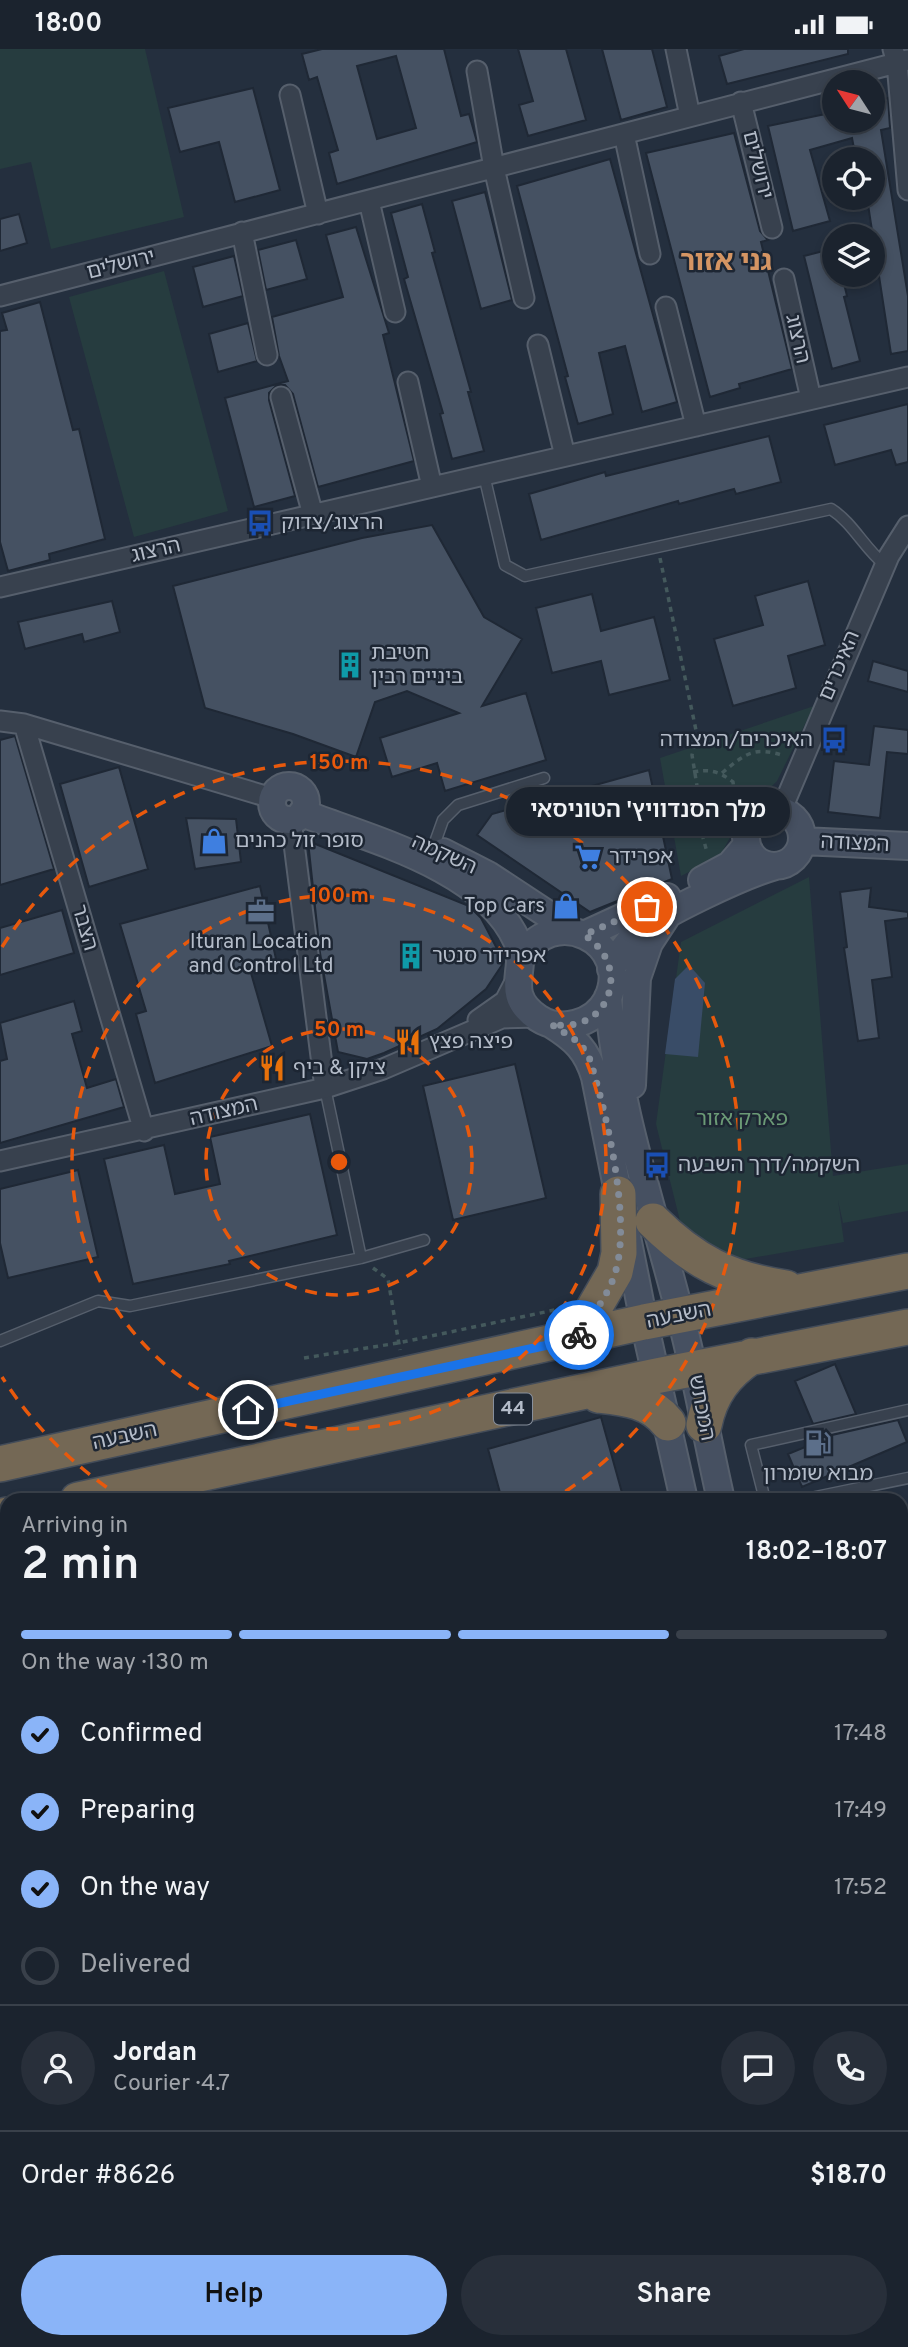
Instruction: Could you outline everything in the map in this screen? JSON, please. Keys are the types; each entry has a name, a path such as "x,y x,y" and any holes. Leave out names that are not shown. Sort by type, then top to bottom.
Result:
{"highway":[{"path":"572,1323 615,1272 619,1253 618,1193"},
{"path":"653,1221 672,1240 733,1277 788,1288 821,1289"},
{"name":"השבעה","path":"7,1460 404,1376 572,1323 644,1322 908,1271"},
{"name":"44","path":"111,1493 752,1356 908,1330"},
{"path":"704,1425 707,1409 720,1384 736,1366 752,1356"},
{"path":"585,1393 633,1399 656,1410 668,1423"}],"street":[{"path":"676,49 690,116"},
{"name":"ירושלים","path":"0,296 624,134 899,57 908,190"},
{"path":"477,71 494,168 524,297"},
{"path":"290,95 317,214"},
{"name":"ירושלים","path":"741,102 772,229"},
{"path":"624,134 650,254"},
{"path":"369,201 395,312"},
{"path":"242,232 267,355"},
{"name":"הרצוג","path":"784,279 811,399"},
{"path":"666,307 696,426"},
{"path":"538,345 565,456"},
{"name":"הרצוג","path":"0,587 908,377"},
{"path":"408,382 432,487"},
{"path":"281,397 313,515"},
{"name":"האיכרים","path":"781,811 885,565 908,526"},
{"path":"0,721 24,724 272,798 279,789 290,786 300,790 299,811 325,1088"},
{"name":"הצבר","path":"24,724 144,1131"},
{"path":"632,1139 612,1037 608,997 611,968 625,946 637,934 755,872 775,866 793,859 802,841 797,821 781,811 772,810 754,818 746,835 747,845 757,860 775,866"},
{"name":"השקמה","path":"299,811 433,848 488,875 579,933"},
{"name":"השקמה","path":"299,811 409,853 460,880 504,920 516,939 518,970"},
{"name":"המצודה","path":"802,841 908,846"},
{"path":"579,933 713,874 730,865 747,845"},
{"path":"632,1139 637,978 649,943 666,917"},
{"path":"608,997 600,1010 587,1020 572,1025 544,1021 525,1005 518,970 527,948 541,937 556,931 579,933 602,948 611,968"},
{"name":"המצודה","path":"442,1044 505,1001 518,970"},
{"name":"המצודה","path":"0,1161 144,1131 325,1088 442,1044 502,1018 544,1021"},
{"name":"המכתש","path":"544,1021 580,1043 589,1057 683,1493"},
{"name":"המכתש","path":"632,1139 694,1368 719,1493"}],"lane":[{"path":"484,475 505,565 525,576 831,509 845,518 859,540 885,565"},
{"path":"433,848 443,820 458,805 544,778"},
{"path":"325,1088 361,1258"},
{"path":"0,1341 97,1301 130,1306 361,1258 424,1240"},
{"path":"763,1493 751,1445 908,1411"},
{"path":"835,1493 908,1478"}],"path":[{"path":"657,546 697,735 692,755 693,772 703,823"},
{"path":"722,773 746,754 756,751 768,751 801,761"},
{"path":"693,772 708,769 722,773 733,782 734,793 730,803 700,827 713,874"},
{"path":"388,1279 404,1376"},
{"path":"304,1358 398,1342 572,1323"}],"green space":[{"path":"0,49 145,49 184,217 51,249 31,162 0,169"},
{"path":"164,271 228,511 134,537 69,297"},
{"path":"814,706 777,781 741,817 720,856 681,876 660,758"},
{"name":"פארק אזור","path":"809,877 833,1176 908,1164 908,1211 843,1223 838,1200 844,1242 728,1262 681,1225 656,1124 681,942"}],"water":[{"path":"689,965 705,983 698,1057 665,1054 675,979"}],"building":[{"path":"322,49 444,49 461,116 469,114 477,142 337,184 329,153 338,150 317,77 309,80 302,54","holes":["396,56 416,128 377,139 357,66"]},
{"path":"518,49 566,49 586,120 528,136 519,105 533,101"},
{"path":"602,49 652,49 667,107 621,120"},
{"path":"744,49 848,49 848,54 727,84 719,56"},
{"path":"253,88 280,190 235,202 219,142 180,152 168,108"},
{"path":"886,99 890,128 886,129"},
{"path":"822,115 822,133 881,133 884,147 854,147 852,138 810,150 822,193 822,210 827,210 830,221 793,231 768,126"},
{"path":"734,133 760,231 768,240 761,242 792,369 739,384 740,388 710,397 646,153"},
{"path":"885,155 908,296 908,351 891,354 881,287 885,287 885,224 871,224 869,210 885,210"},
{"path":"610,159 677,402 642,412 625,346 599,353 613,414 578,424 565,377 568,376 517,186"},
{"path":"485,192 512,300 481,309 452,201"},
{"path":"422,204 435,252 432,253 471,392 468,392 484,451 452,459 440,414 443,413 404,279 408,277 391,213"},
{"path":"19,214 27,243 0,251 0,219"},
{"path":"356,227 389,333 383,335 414,461 318,487 293,394 285,385 277,385 269,393 269,400 295,496 254,507 225,398 288,381 279,356 272,317 343,297 326,235"},
{"path":"296,240 307,279 266,290 258,250"},
{"path":"822,251 822,287 845,287 847,296 844,297 860,361 832,369 804,256"},
{"path":"234,256 243,296 203,307 193,267"},
{"path":"40,302 73,430 79,429 105,539 49,554 50,560 8,571 0,542 0,331 7,330 2,313"},
{"path":"248,323 257,361 218,372 209,334"},
{"path":"908,404 908,462 896,465 891,450 835,465 824,425"},
{"path":"769,436 781,482 736,494 734,489 679,504 678,501 541,540 529,494 605,472 606,476"},
{"name":"חטיבת ביניים רבין","path":"432,525 484,617 522,639 482,706 526,693 546,760 445,791 437,763 392,777 380,738 459,713 407,691 375,702 356,757 293,734 205,708 173,586 362,538"},
{"path":"808,581 825,645 788,656 796,688 733,706 714,639 763,625 755,596"},
{"path":"592,594 601,631 654,617 670,680 609,695 601,661 552,673 536,608"},
{"path":"112,601 120,632 84,642 82,634 25,649 18,622"},
{"path":"873,661 908,671 908,692 868,681"},
{"path":"874,726 908,730 908,754 887,752 880,818 828,812 834,761 869,765"},
{"path":"15,736 54,869 0,885 0,740"},
{"path":"119,767 148,869 89,887 60,784"},
{"name":"אפרידר","path":"649,770 672,879 590,912 477,835 492,814"},
{"name":"סופר זול כהנים","path":"186,818 236,819 241,862 195,869"},
{"name":"אפרידר סנטר","path":"308,841 469,906 481,918 504,962 486,989 437,1029 384,1053 367,1059 338,1052 320,953"},
{"path":"260,886 276,959 249,966 272,1046 155,1083 136,1014 146,1011 120,924"},
{"path":"871,888 869,907 908,912 908,918 885,921 892,977 872,980 879,1038 858,1041 844,948 847,947 840,892"},
{"path":"62,910 74,953 0,975 0,928"},
{"path":"74,1001 82,1031 72,1034 87,1088 116,1079 124,1107 0,1143 0,1061 7,1059 0,1023"},
{"path":"515,1064 546,1198 453,1220 423,1086"},
{"path":"310,1114 337,1235 229,1261 230,1264 133,1284 104,1159 164,1145 175,1194 220,1184 210,1137"},
{"path":"78,1170 98,1257 8,1278 0,1243 0,1189"},
{"path":"835,1364 856,1414 813,1424 795,1381"},
{"path":"601,1417 622,1493 500,1493 488,1449"},
{"path":"898,1420 907,1442 802,1487 788,1454 820,1441 819,1438"}],"way so far":[{"path":"579,1335 615,1272 619,1253 618,1193 596,1077 589,1057 580,1043 551,1024 572,1025 587,1020 600,1010 608,997 612,975 609,961 596,942 584,935 647,907"}],"place":[{"name":"הרצוג/צדוק","path":"260,523"},
{"name":"חטיבת ביניים רבין","path":"350,665"},
{"name":"האיכרים/המצודה","path":"834,740"},
{"name":"סופר זול כהנים","path":"214,841"},
{"name":"אפרידר","path":"588,857"},
{"name":"Top Cars","path":"566,906"},
{"name":"מלך הסנדוויץ' הטוניסאי","path":"647,907"},
{"name":"Ituran Location and Control Ltd","path":"261,911"},
{"name":"אפרידר סנטר","path":"411,956"},
{"name":"פיצה פצץ","path":"408,1042"},
{"name":"ציקן & ביף","path":"272,1068"},
{"name":"השקמה/דרך השבעה","path":"657,1165"},
{"name":"מבוא שומרון","path":"818,1443"}],"district":[{"name":"גני אזור","path":"726,263"}],"route":[{"path":"248,1410 576,1339 579,1335"}]}
